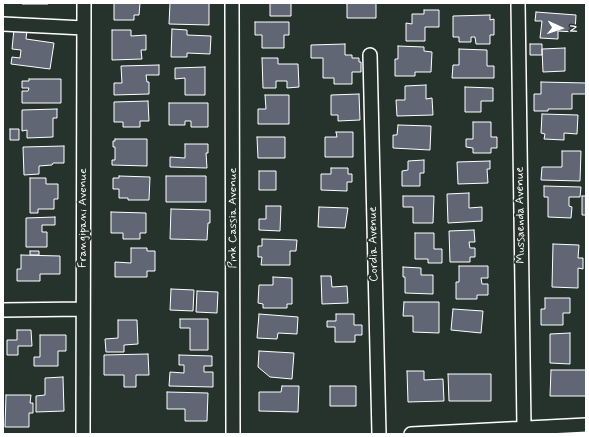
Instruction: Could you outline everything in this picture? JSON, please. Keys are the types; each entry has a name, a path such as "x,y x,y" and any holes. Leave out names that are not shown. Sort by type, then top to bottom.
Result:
{"street":[{"name":"Frangipani Avenue","path":"83,434 84,3"},
{"name":"Pink Cassia Avenue","path":"232,3 233,434"},
{"name":"Mussaenda Avenue","path":"518,3 524,428"},
{"path":"3,24 84,28"},
{"name":"Cordia Avenue","path":"370,55 379,434"},
{"path":"3,310 83,309"},
{"path":"411,434 586,425"}],"building":[{"path":"48,3 48,4 22,4"},
{"path":"114,3 140,3 139,15 134,15 134,20 114,20"},
{"path":"170,3 209,3 209,25 169,24"},
{"path":"270,3 291,3 291,16 270,16"},
{"path":"344,3 376,3 376,18 347,18 347,4"},
{"path":"424,10 439,10 439,27 425,27 425,41 406,41 406,23 412,24 412,14 424,14"},
{"path":"536,12 576,15 575,32 558,31 558,39 540,38 542,21 535,21"},
{"path":"490,15 490,20 494,19 494,35 490,35 490,44 476,44 475,37 471,37 471,42 459,42 459,37 453,37 453,16"},
{"path":"255,22 289,22 289,35 284,35 284,48 262,48 262,35 255,35"},
{"path":"14,29 27,30 26,39 54,43 50,69 11,64 12,57 20,58 21,50 12,49"},
{"path":"172,29 187,30 187,35 211,36 210,54 187,53 187,57 171,57"},
{"path":"112,30 131,30 131,36 146,35 146,50 141,50 142,59 112,60"},
{"path":"345,44 345,55 352,55 352,58 359,58 359,62 361,62 361,72 352,72 352,84 334,84 334,78 323,78 323,58 311,58 311,45"},
{"path":"530,44 542,44 542,55 530,55"},
{"path":"398,46 424,47 424,51 432,52 431,72 415,72 415,76 395,76 395,59 398,59"},
{"path":"565,48 565,71 543,72 542,49"},
{"path":"459,49 487,50 487,66 494,66 494,78 452,78 453,65 459,65"},
{"path":"262,58 278,58 278,64 298,64 299,87 287,88 287,81 276,81 276,88 263,88"},
{"path":"159,65 159,75 146,75 147,82 149,82 149,94 114,95 114,83 122,83 121,66"},
{"path":"205,67 205,95 185,95 185,78 175,79 175,68"},
{"path":"29,79 61,79 61,103 22,103 22,91 28,91 29,88 22,88 22,81 29,81"},
{"path":"541,82 586,83 586,94 572,94 572,109 548,109 548,111 534,111 534,94 541,94"},
{"path":"426,85 426,99 432,98 433,115 397,116 396,100 405,100 405,86"},
{"path":"465,87 493,88 493,101 481,101 481,112 465,112"},
{"path":"359,94 360,120 338,121 338,115 331,115 331,95"},
{"path":"265,95 289,95 289,124 258,124 258,109 266,109"},
{"path":"148,101 149,121 140,121 140,127 123,127 123,122 114,122 114,102"},
{"path":"169,103 208,103 208,127 191,127 191,121 185,121 185,125 169,125"},
{"path":"57,109 57,118 53,118 53,137 27,138 27,130 22,131 22,110"},
{"path":"542,114 578,115 577,134 564,133 564,140 544,139 545,134 541,133"},
{"path":"473,122 491,122 491,137 497,137 497,148 491,148 491,153 473,153 473,148 466,147 466,139 473,139"},
{"path":"398,125 431,126 430,150 393,148 393,135 397,135"},
{"path":"10,129 19,129 19,140 10,140"},
{"path":"336,132 353,132 353,157 325,157 325,137 337,137"},
{"path":"257,137 285,137 285,158 258,158"},
{"path":"115,139 147,139 147,166 112,165 112,160 115,160 115,147 113,147 113,141 115,141"},
{"path":"185,144 208,144 208,153 206,153 207,168 170,167 170,157 185,158"},
{"path":"64,146 64,163 53,163 52,165 39,166 39,174 24,175 23,147"},
{"path":"562,151 581,151 580,181 541,180 542,167 562,167"},
{"path":"424,160 424,173 420,173 420,186 402,186 402,171 408,170 408,161"},
{"path":"490,161 490,169 487,169 488,183 458,184 457,162"},
{"path":"331,168 348,168 348,174 352,174 352,182 347,182 347,191 321,190 321,174 331,174"},
{"path":"259,171 276,171 276,190 259,190"},
{"path":"119,176 150,177 149,200 128,200 128,198 119,198 119,189 113,189 113,178 119,178"},
{"path":"166,176 206,176 206,202 166,202"},
{"path":"30,178 46,178 46,184 58,184 58,199 54,199 54,209 38,209 38,213 30,213"},
{"path":"544,186 581,187 580,197 569,197 569,206 572,207 571,218 548,217 548,197 544,197"},
{"path":"469,193 469,208 482,207 482,221 448,223 447,194"},
{"path":"403,196 434,196 433,223 413,223 413,207 403,207"},
{"path":"582,196 586,196 586,215 582,215"},
{"path":"266,206 281,206 280,231 259,230 259,219 266,219"},
{"path":"319,207 348,208 345,228 318,227"},
{"path":"171,209 210,210 210,223 208,223 207,240 170,239"},
{"path":"111,212 146,213 146,233 140,233 140,239 123,239 123,233 111,233"},
{"path":"55,217 55,225 42,225 42,232 47,232 47,247 26,247 26,218"},
{"path":"474,230 475,242 469,242 470,248 475,248 475,257 470,257 470,262 450,262 449,231"},
{"path":"415,233 434,233 434,249 442,249 442,263 428,263 428,259 415,259"},
{"path":"262,239 297,240 296,251 290,251 290,265 261,265 262,257 258,257 258,246 262,246"},
{"path":"553,244 579,245 578,258 583,258 583,269 578,268 578,288 552,287"},
{"path":"131,248 147,248 147,251 155,251 155,271 147,271 147,277 115,277 115,262 131,263"},
{"path":"30,251 39,251 39,255 30,255"},
{"path":"21,255 60,256 60,274 40,274 40,281 17,281 17,269 21,269"},
{"path":"459,266 488,266 488,278 481,278 482,284 488,284 488,295 477,295 477,299 456,299 456,282 459,282"},
{"path":"403,267 421,268 421,275 433,275 433,294 405,293 405,277 403,277"},
{"path":"321,276 331,276 332,287 347,286 348,303 322,304"},
{"path":"273,277 292,278 292,304 287,304 287,308 263,308 263,304 258,303 259,285 273,285"},
{"path":"171,289 194,290 193,311 170,310"},
{"path":"197,291 218,292 217,313 196,312"},
{"path":"545,298 570,298 570,313 563,313 563,325 541,325 541,309 545,309"},
{"path":"404,302 439,302 439,333 413,332 413,316 403,316"},
{"path":"453,309 483,311 481,333 451,330"},
{"path":"259,314 298,317 297,334 278,333 277,339 257,338"},
{"path":"336,314 354,314 354,325 362,325 362,335 355,335 355,342 335,342 335,327 327,327 327,321 336,321"},
{"path":"180,319 208,319 208,350 190,350 190,328 180,328"},
{"path":"118,320 137,320 138,344 124,345 124,352 106,352 105,339 118,338"},
{"path":"17,330 31,330 32,346 18,346 18,355 7,355 7,340 17,340"},
{"path":"570,333 570,364 550,363 550,334"},
{"path":"40,335 66,335 66,351 58,351 58,366 34,366 34,357 40,357"},
{"path":"259,351 294,353 292,379 270,377 258,367"},
{"path":"148,354 149,375 136,375 136,387 124,387 124,375 104,375 104,355"},
{"path":"179,355 212,356 212,366 204,366 204,372 213,372 213,387 169,386 170,372 184,373 184,365 179,365"},
{"path":"551,370 586,370 586,396 550,396"},
{"path":"407,371 424,371 424,380 443,379 444,401 408,402"},
{"path":"448,374 491,374 491,401 449,401"},
{"path":"63,377 64,411 36,412 36,396 45,395 45,378"},
{"path":"282,386 299,386 298,412 259,411 259,392 281,392"},
{"path":"330,386 356,386 356,406 330,406"},
{"path":"167,392 208,393 207,421 185,421 185,409 167,409"},
{"path":"6,395 31,395 30,403 33,403 33,413 29,413 29,427 5,427"}]}
